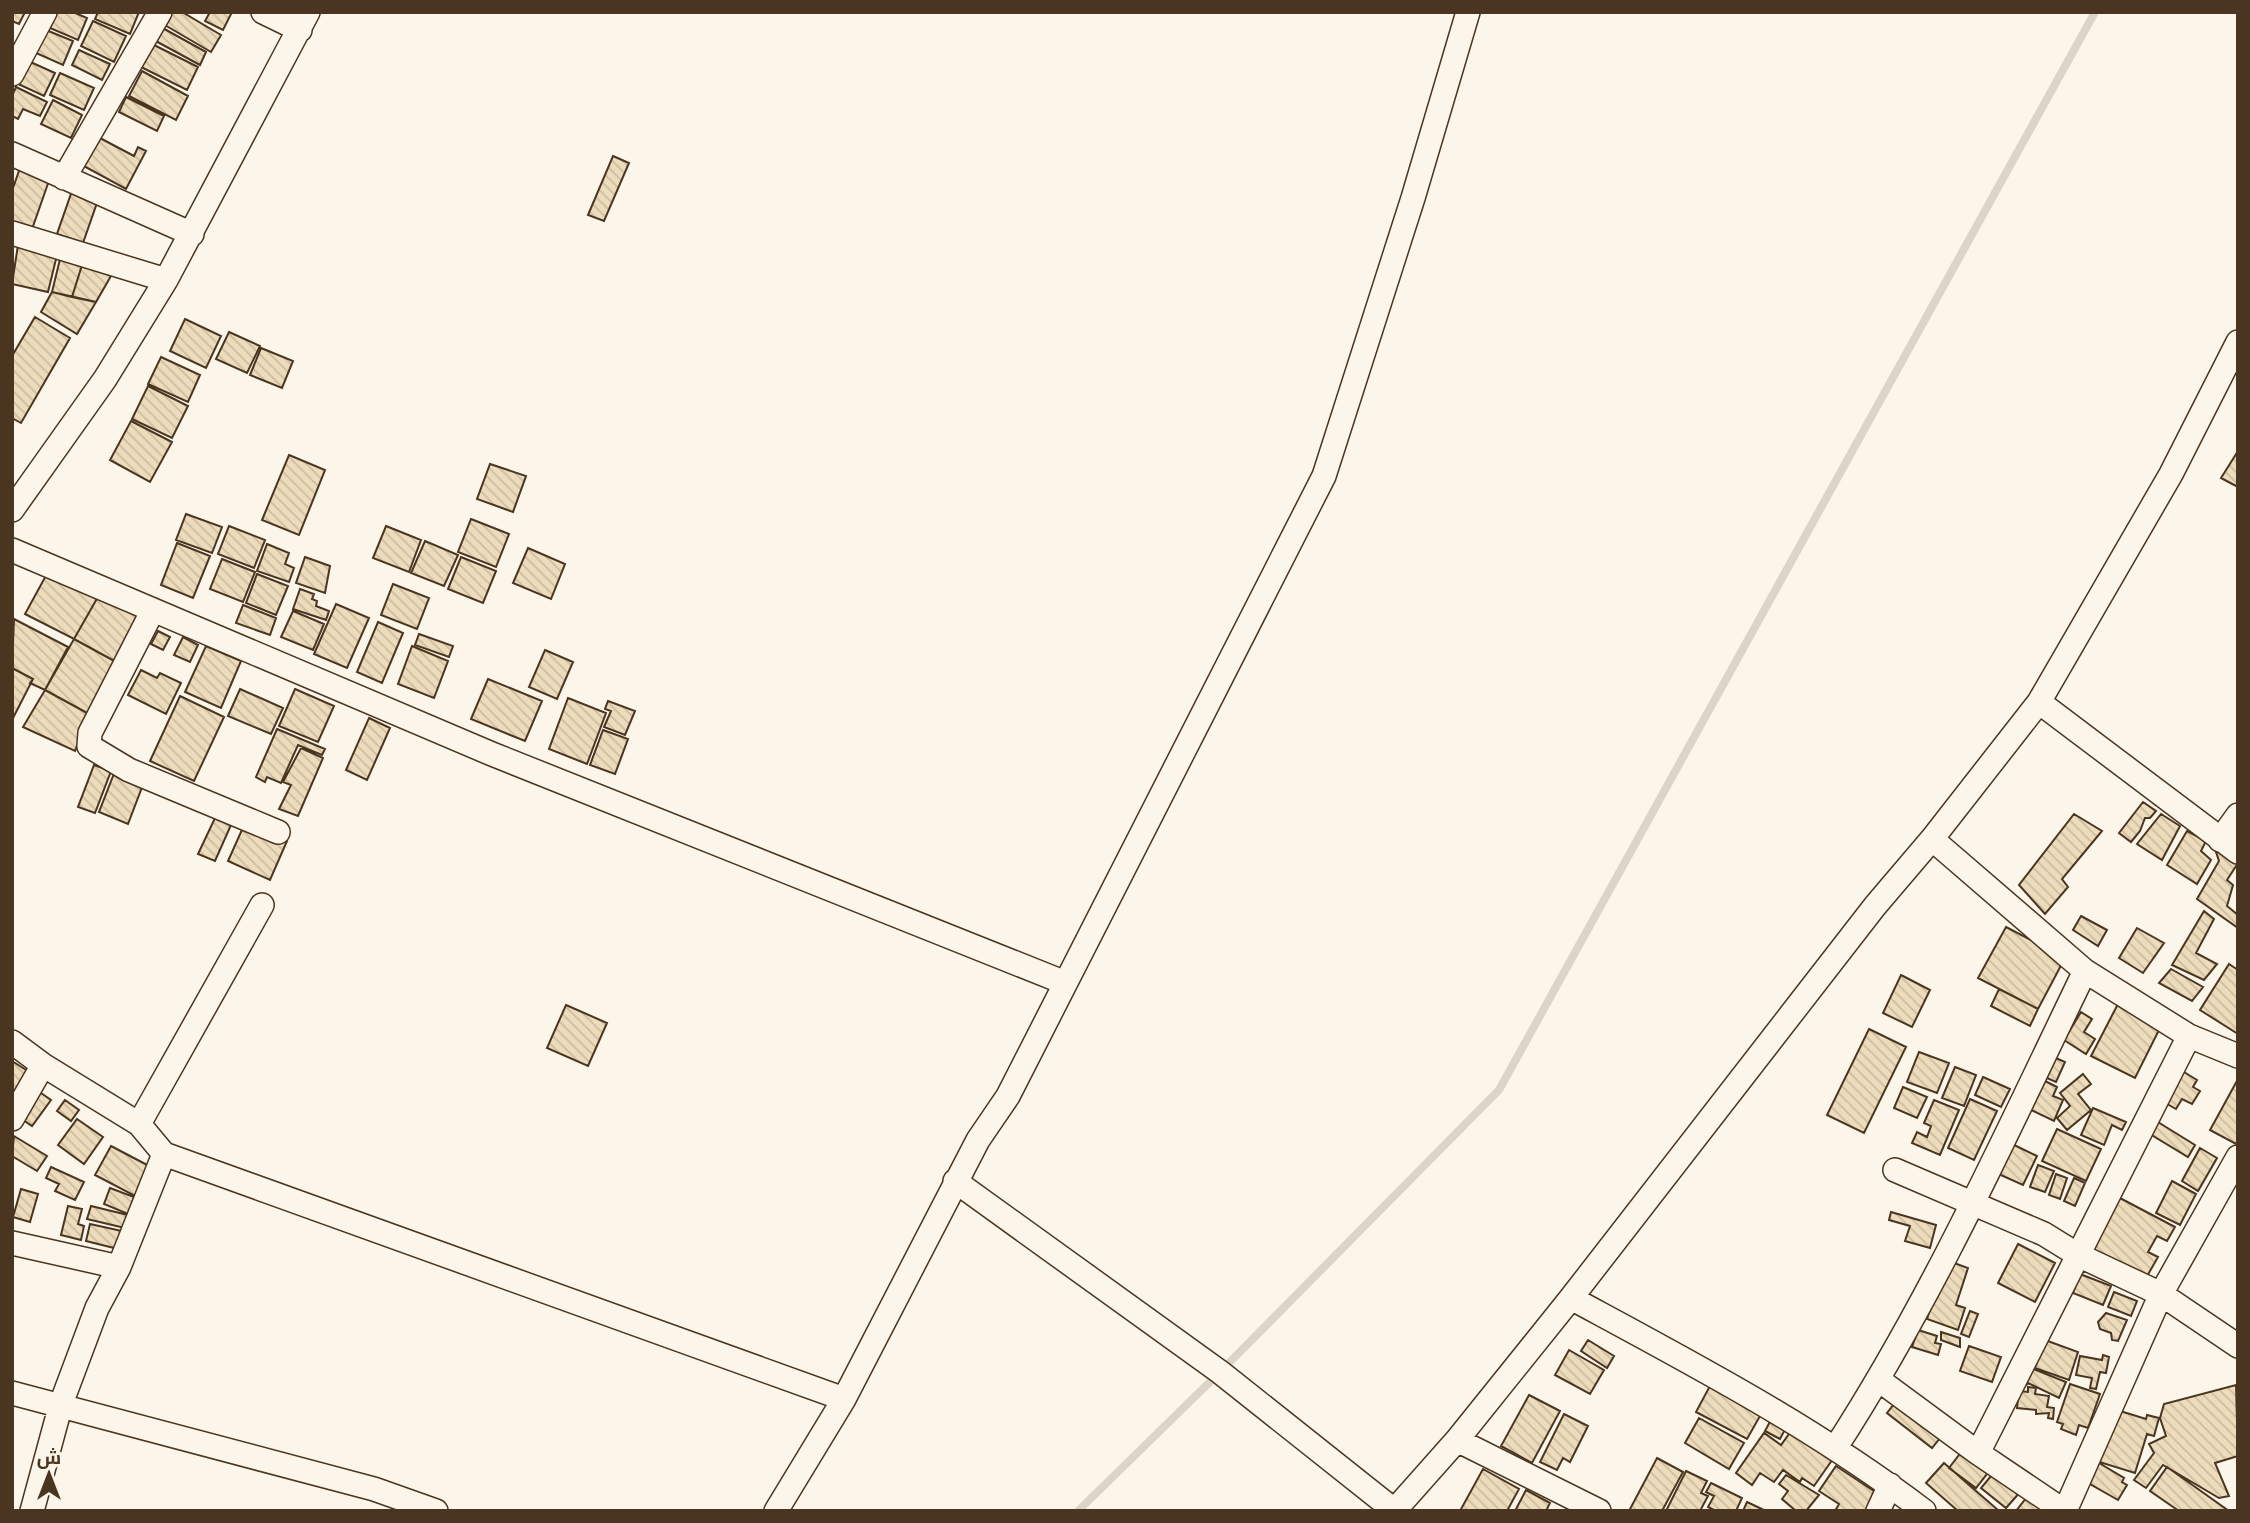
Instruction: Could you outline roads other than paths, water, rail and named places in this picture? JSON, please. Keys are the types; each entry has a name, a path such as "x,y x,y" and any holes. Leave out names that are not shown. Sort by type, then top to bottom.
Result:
{"street":[{"path":"12,74 45,12"},
{"path":"64,178 160,12"},
{"path":"12,510 105,379 166,280 304,21 263,12"},
{"path":"776,1511 844,1399 955,1181 978,1140 1008,1097 1063,982 1324,475 1413,198 1468,12"},
{"path":"12,154 192,234"},
{"path":"12,233 166,280"},
{"path":"955,1181 1220,1373 1394,1511 1457,1440 1571,1298 1875,906 1932,839 2039,702 2171,474 2238,342"},
{"path":"12,550 492,754 1063,982"},
{"path":"153,610 90,733 89,746 129,771 278,832"},
{"path":"2039,702 2229,846 2238,815"},
{"path":"1932,839 2085,971 2189,1036 2238,1056"},
{"path":"139,1124 262,905"},
{"path":"1836,1447 1879,1380 1972,1203 2085,971"},
{"path":"1978,1453 2189,1036"},
{"path":"12,1042 43,1065 139,1124 164,1154 844,1399"},
{"path":"12,1119 43,1065"},
{"path":"32,1511 61,1404 97,1308 119,1267 164,1154"},
{"path":"1879,1380 1978,1453 2064,1511 2161,1294 2238,1157"},
{"path":"1895,1170 2044,1234 2078,1255 2161,1294 2238,1346"},
{"path":"12,1244 119,1267"},
{"path":"1571,1298 1768,1404 1836,1447 1924,1511"},
{"path":"12,1394 61,1404 374,1489 436,1511"},
{"path":"1457,1440 1599,1511"},
{"path":"1878,1511 1890,1485"}],"waterway":[{"path":"1078,1511 1220,1372 1499,1090 2095,12"}]}
